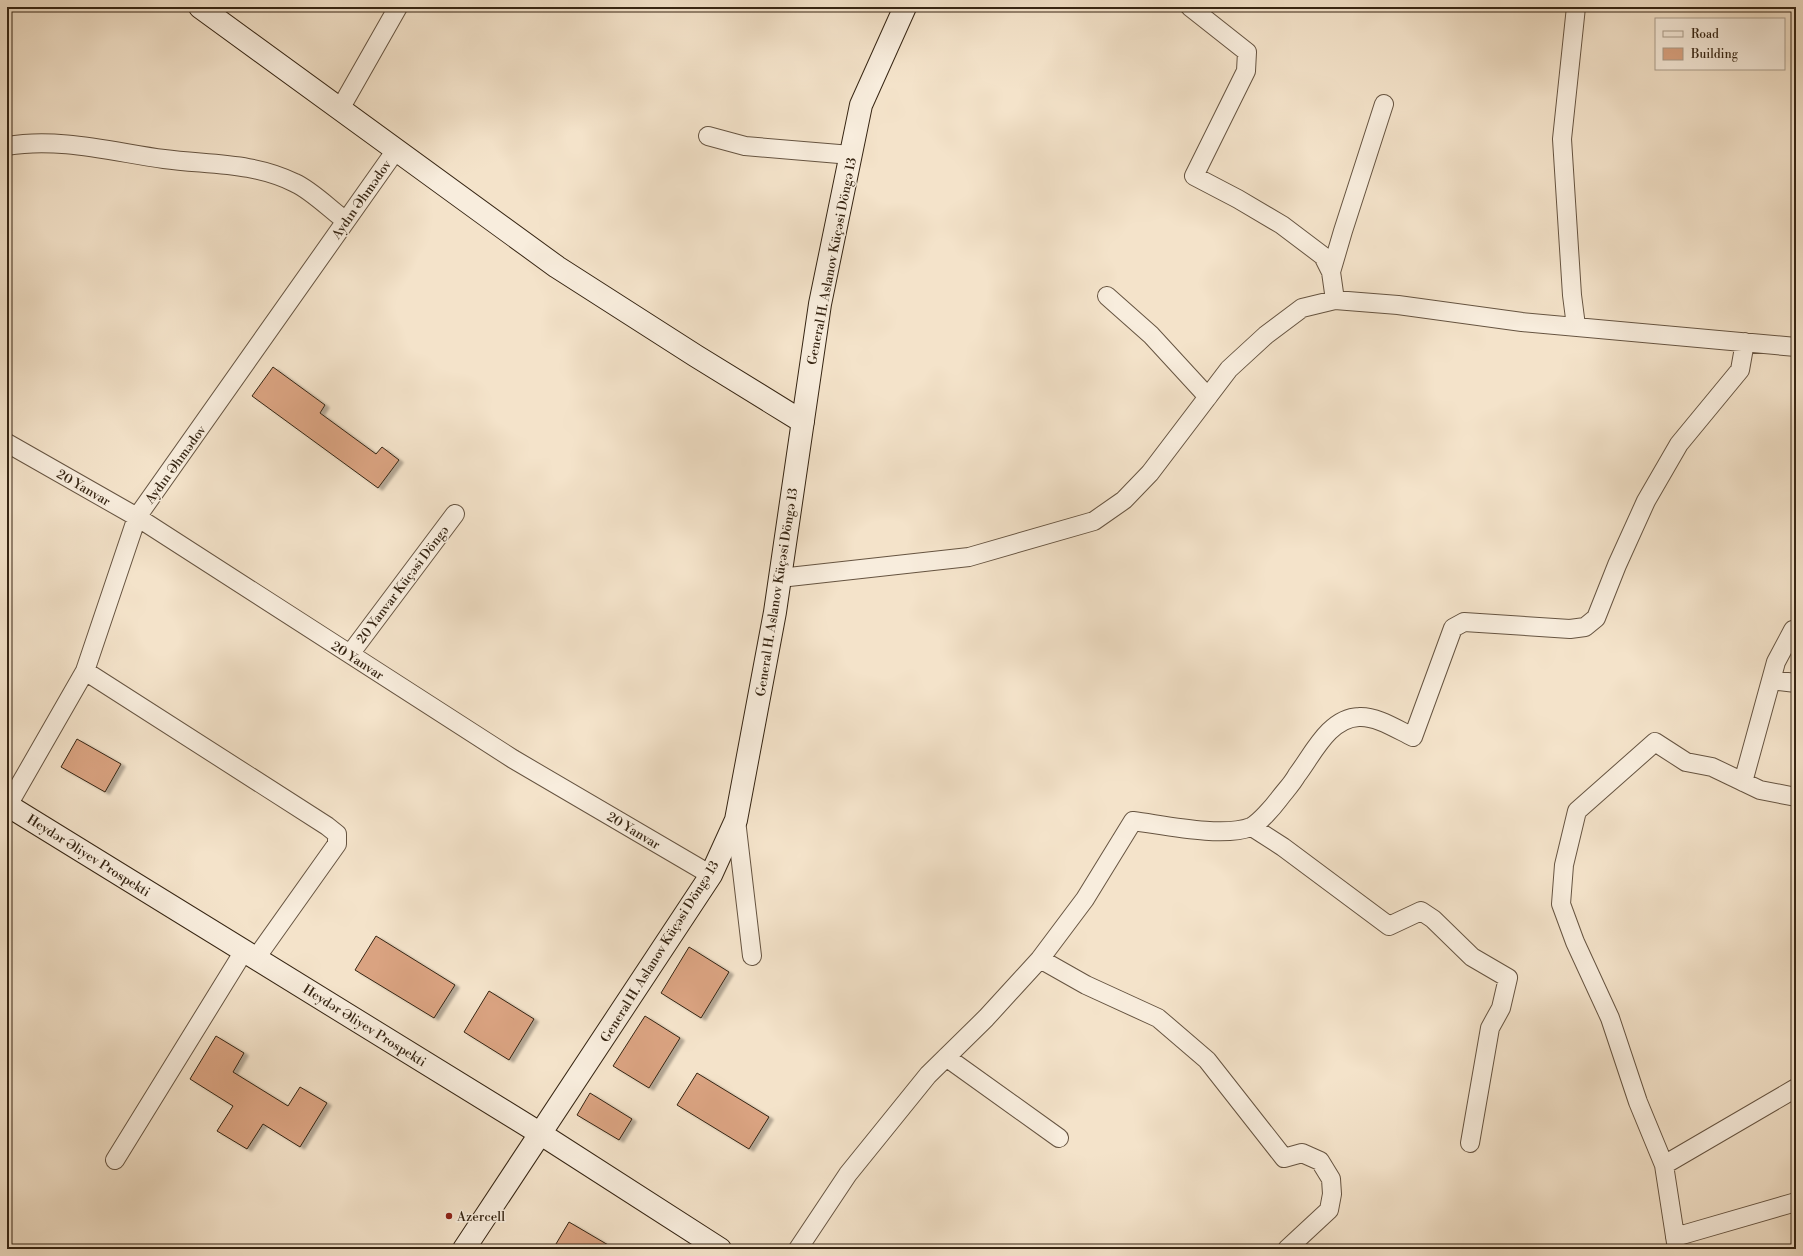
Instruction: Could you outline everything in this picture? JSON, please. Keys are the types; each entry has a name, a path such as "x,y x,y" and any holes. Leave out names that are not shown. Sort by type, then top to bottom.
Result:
{"main road":[{"path":"200,7 557,267 696,356 803,422"},
{"name":"General H. Aslanov Küçəsi Döngə 13","path":"464,1249 711,875 736,820 780,578 820,304 861,105 905,7"},
{"name":"Heydər Əliyev Prospekti","path":"7,806 541,1134 720,1249"}],"street":[{"path":"340,109 398,7"},
{"path":"1190,7 1248,52 1246,71 1194,176 1238,199 1282,225 1323,256 1332,272"},
{"path":"1576,7 1562,139 1572,296 1576,326"},
{"path":"1335,300 1332,272 1343,231 1384,104"},
{"path":"708,136 745,146 851,155"},
{"path":"7,146 19,144 83,146 164,159 256,168 296,183 346,221"},
{"name":"Aydın Əhmədov","path":"7,806 85,671 137,517 396,150"},
{"path":"1107,296 1151,334 1208,397"},
{"path":"780,578 969,557 1094,521 1124,500 1150,473 1229,369 1266,335 1302,308 1335,300 1398,305 1522,322 1796,347"},
{"path":"798,1249 848,1174 928,1075 986,1018 1040,959 1085,899 1133,822 1198,830 1231,831 1252,827 1271,808 1297,776 1323,738 1343,721 1360,717 1375,720 1413,737 1453,628 1464,622 1570,629 1585,627 1596,618 1617,565 1646,501 1679,444 1740,370 1745,342"},
{"name":"20 Yanvar","path":"7,443 137,517 513,758 711,875"},
{"name":"20 Yanvar Küçəsi Döngə","path":"350,654 455,514"},
{"path":"1744,782 1776,662 1794,630 1796,630"},
{"path":"85,671 327,826 337,834 337,844 250,954 115,1160"},
{"path":"1771,680 1796,683"},
{"path":"1796,797 1760,790 1712,767 1686,762 1655,742 1577,811 1564,865 1561,904 1575,942 1610,1018 1638,1102 1664,1165 1676,1243 1796,1202"},
{"path":"736,820 752,956"},
{"path":"1252,827 1284,847 1389,926 1421,911 1433,919 1472,957 1508,978 1501,1008 1490,1028 1470,1143"},
{"path":"1040,959 1086,985 1158,1018 1207,1060 1284,1158 1302,1153 1320,1161 1331,1179 1332,1194 1329,1210 1287,1249"},
{"path":"946,1057 1059,1138"},
{"path":"1664,1165 1796,1088"}],"building":[{"path":"273,367 325,405 320,413 376,454 382,447 399,460 378,488 252,396"},
{"path":"77,739 121,764 105,792 61,767"},
{"path":"376,936 455,985 434,1018 355,970"},
{"path":"689,947 729,972 701,1018 661,993"},
{"path":"489,991 534,1019 509,1060 464,1032"},
{"path":"645,1016 680,1038 649,1088 613,1066"},
{"path":"216,1036 244,1053 233,1072 288,1106 300,1087 327,1103 300,1147 263,1124 247,1149 217,1131 233,1106 190,1079"},
{"path":"697,1073 769,1117 749,1149 677,1105"},
{"path":"590,1093 632,1119 619,1140 577,1115"},
{"path":"569,1222 615,1249 553,1249"}],"place":[{"name":"Azercell","path":"449,1216"}]}
